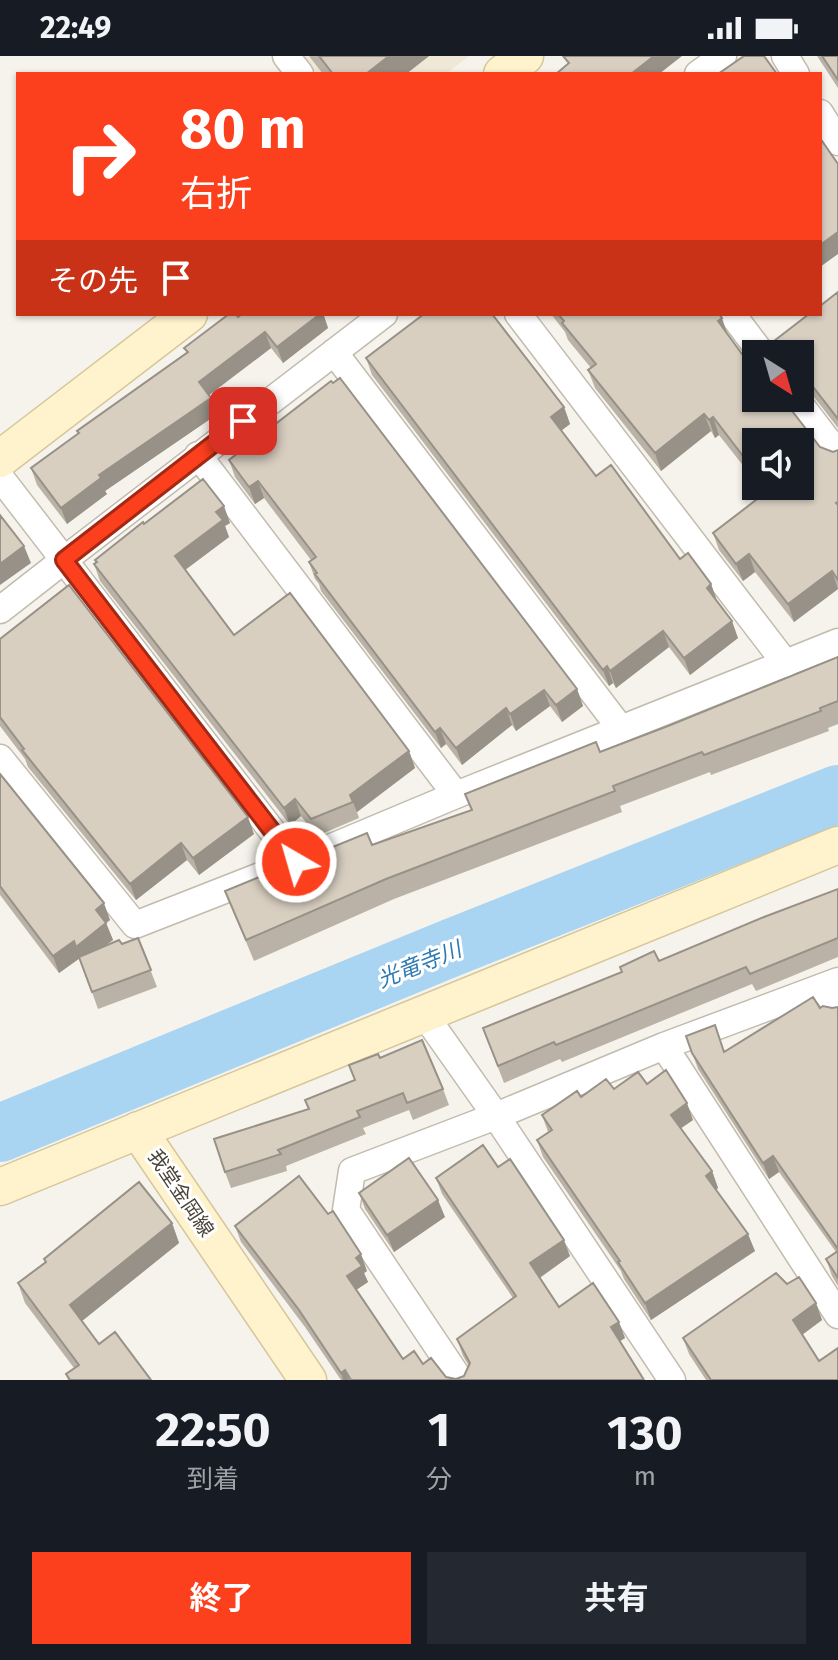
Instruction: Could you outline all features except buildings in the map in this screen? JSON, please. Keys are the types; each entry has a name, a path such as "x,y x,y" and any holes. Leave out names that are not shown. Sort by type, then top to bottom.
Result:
{"street":[{"path":"286,56 298,72"},
{"path":"505,72 525,56"},
{"path":"701,72 723,56"},
{"path":"822,116 838,142"},
{"path":"0,459 186,316"},
{"path":"0,610 381,316"},
{"path":"520,316 786,664"},
{"path":"734,316 752,340"},
{"path":"334,352 621,729"},
{"path":"806,412 838,454"},
{"path":"198,455 456,795"},
{"path":"0,477 296,862"},
{"path":"0,758 135,925 838,642"},
{"path":"138,1130 838,845"},
{"path":"460,1380 346,1210 352,1171 496,1116 664,1046 830,984 838,1009"},
{"path":"424,1014 672,1380"},
{"path":"664,1046 838,1315"},
{"name":"我堂金岡線","path":"0,1187 138,1130 308,1380"}],"shaded area":[{"path":"302,56 469,56 449,72 314,72"}],"waterway":[{"name":"光竜寺川","path":"0,1133 453,947 838,794"}],"route":[{"path":"243,421 64,560 296,862"}]}
